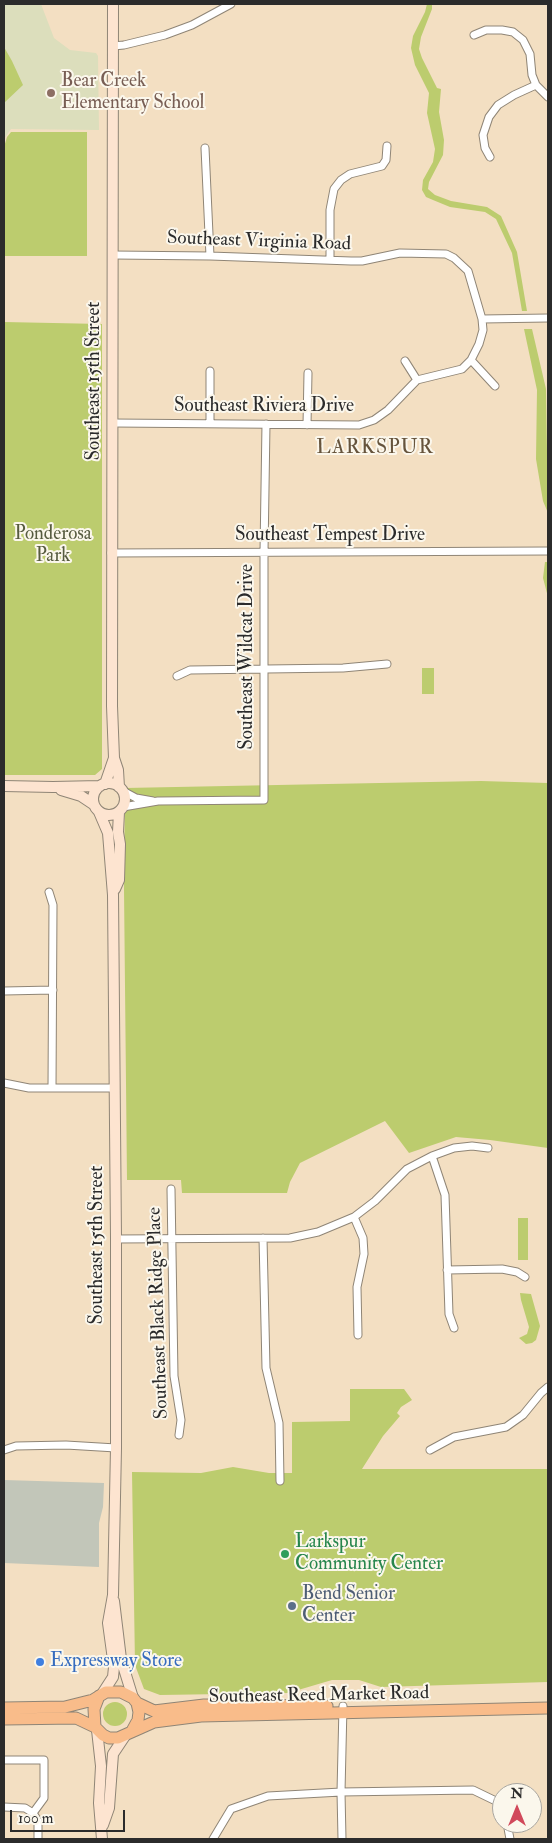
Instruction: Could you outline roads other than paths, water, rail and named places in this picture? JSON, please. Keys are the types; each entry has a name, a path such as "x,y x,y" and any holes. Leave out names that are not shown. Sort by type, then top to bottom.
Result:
{"main road":[{"name":"Southeast 15th Street","path":"112,4 112,706 114,758 121,789"},
{"name":"Southeast 15th Street","path":"102,785 114,758"},
{"path":"4,786 53,788 115,784 121,789 125,797 121,810 109,816 81,796 53,788"},
{"path":"96,808 94,794 102,785"},
{"name":"Southeast 15th Street","path":"96,808 108,833 113,894 116,1240 116,1448 113,1595 108,1623 114,1667 113,1677 94,1709 101,1766 99,1803 102,1839"},
{"name":"Southeast 15th Street","path":"113,894 118,880 120,844 118,832 121,810"},
{"name":"Southeast 15th Street","path":"102,1828 109,1808 113,1754 138,1720 135,1700 121,1659 118,1622 113,1595"},
{"name":"Southeast Reed Market Road","path":"4,1708 65,1707 76,1705 114,1691 121,1692 154,1711 224,1704 343,1709 548,1708"},
{"name":"Southeast Reed Market Road","path":"128,1734 154,1722 201,1716 548,1701"},
{"path":"4,1719 76,1718 96,1728 109,1738 118,1738 128,1734"}],"street":[{"path":"113,46 124,45 183,28 231,4"},
{"path":"474,35 486,30 502,30 513,32 523,40 530,54 532,75 536,85 548,97"},
{"path":"490,157 485,148 483,135 489,117 498,105 536,85"},
{"path":"330,260 330,210 334,189 341,180 350,174 382,166 386,160 387,146"},
{"path":"205,148 210,256"},
{"name":"Southeast Virginia Road","path":"113,255 362,261 400,253 446,254 454,258 468,271 482,319"},
{"path":"405,361 417,380 462,369 471,360 480,344 483,330 482,319 548,318"},
{"path":"471,360 495,386"},
{"path":"210,371 210,424"},
{"path":"307,425 308,373"},
{"name":"Southeast Riviera Drive","path":"113,423 359,424 374,420 388,410 417,380"},
{"name":"Southeast Wildcat Drive","path":"158,802 264,800 266,424"},
{"name":"Southeast Tempest Drive","path":"111,553 548,551"},
{"path":"177,676 190,670 343,668 388,664"},
{"path":"121,789 136,798 158,802"},
{"path":"121,810 158,802"},
{"path":"49,892 53,905 52,1088"},
{"path":"4,991 53,990"},
{"path":"4,1083 29,1088 114,1088"},
{"path":"116,1240 290,1238 318,1232 354,1217 375,1201 406,1169 432,1156 454,1148 472,1146 488,1148"},
{"path":"432,1156 445,1195 449,1314 454,1328"},
{"name":"Southeast Black Ridge Place","path":"171,1189 174,1376 181,1420 179,1435"},
{"path":"354,1217 363,1238 364,1254 357,1287 358,1335"},
{"path":"263,1238 266,1368 279,1423 280,1481"},
{"path":"448,1270 502,1269 517,1272 525,1277"},
{"path":"430,1450 454,1437 506,1427 524,1415 540,1393 548,1387"},
{"path":"4,1450 16,1446 66,1445 116,1448"},
{"path":"342,1839 343,1709"},
{"path":"4,1760 44,1760 44,1796 33,1813"},
{"path":"213,1839 231,1810 268,1796 341,1792 473,1790 492,1799"},
{"path":"4,1808 25,1808 33,1813 38,1821 38,1839"}],"place":[{"name":"Bear Creek Elementary School","path":"51,93"},
{"name":"Larkspur Community Center","path":"285,1554"},
{"name":"Bend Senior Center","path":"292,1606"},
{"name":"Expressway Store","path":"40,1662"}],"district":[{"name":"LARKSPUR","path":"375,449"}],"park label":[{"name":"Ponderosa Park","path":"53,546"}]}
